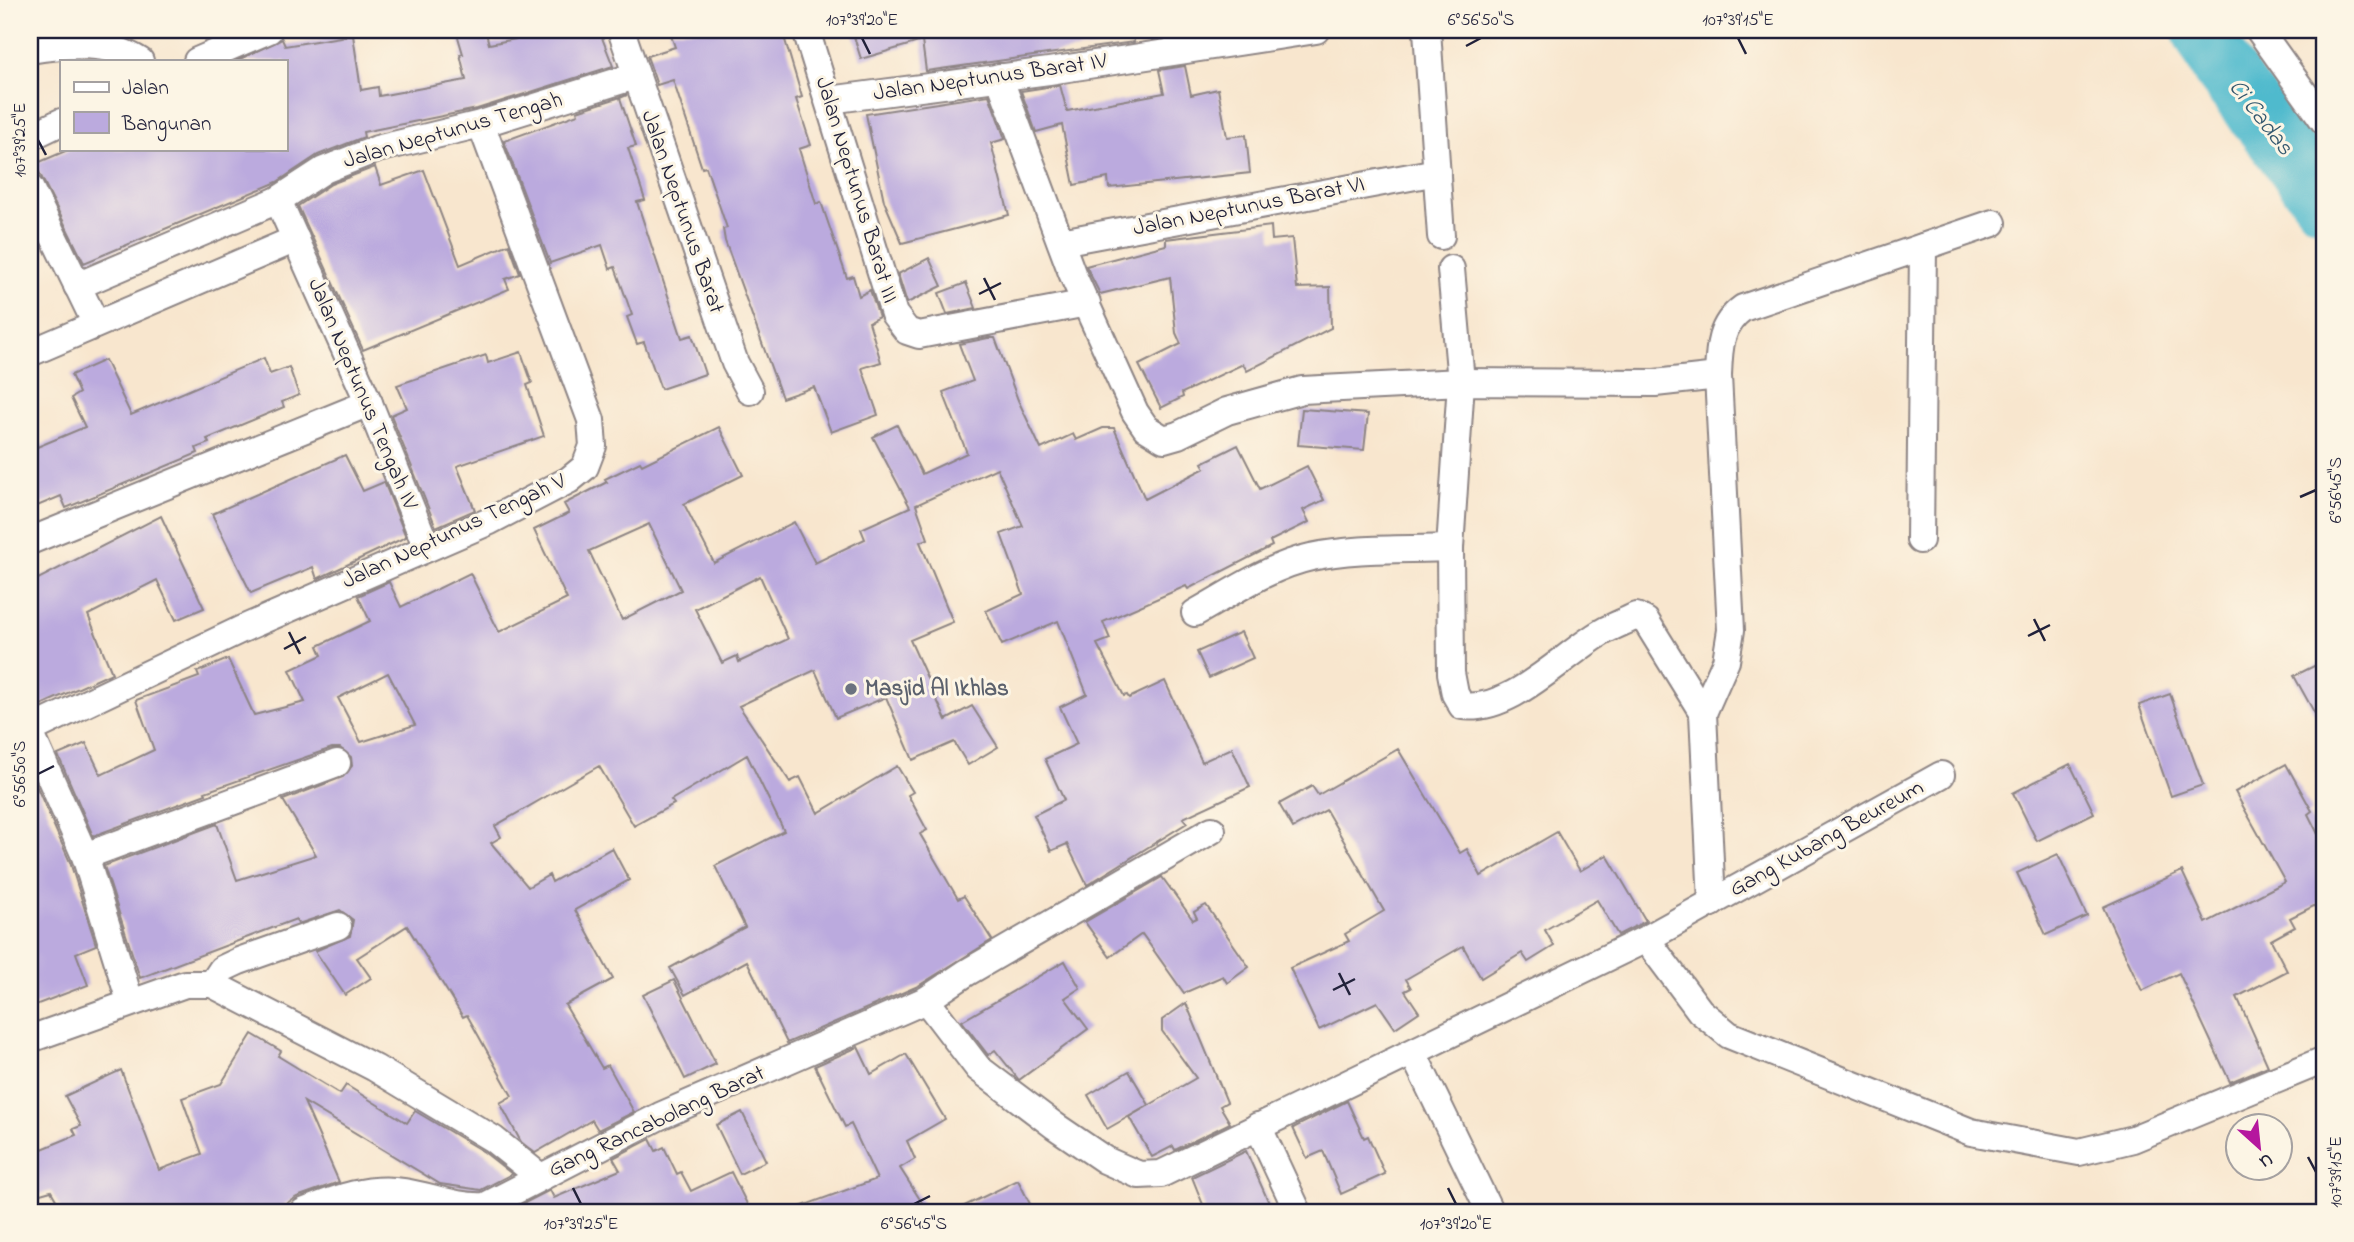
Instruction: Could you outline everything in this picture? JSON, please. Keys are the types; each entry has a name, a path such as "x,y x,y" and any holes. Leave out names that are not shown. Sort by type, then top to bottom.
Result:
{"street":[{"path":"199,60 269,30"},
{"name":"Jalan Neptunus Barat","path":"621,30 735,363 750,391"},
{"name":"Jalan Neptunus Barat III","path":"806,30 894,314 907,331 919,335 1087,303"},
{"name":"Jalan Neptunus Barat IV","path":"829,100 1317,30"},
{"path":"1427,30 1441,236"},
{"path":"2259,30 2324,121"},
{"path":"30,50 92,45 131,55 138,60"},
{"name":"Jalan Neptunus Tengah","path":"77,286 278,200 324,170 377,149 481,124 635,76"},
{"path":"999,77 1061,242 1135,412 1146,428 1164,439 1227,411 1301,390 1461,382 1655,383 1718,376"},
{"path":"30,137 60,122"},
{"name":"Jalan Neptunus Tengah V","path":"30,731 240,630 490,521 569,480 585,467 593,446 591,420 481,124"},
{"name":"Jalan Neptunus Barat VI","path":"1061,242 1437,172"},
{"path":"30,188 96,324"},
{"path":"30,353 296,239 278,200"},
{"path":"1712,903 1703,713 1726,661 1731,630 1718,376 1720,344 1730,319 1751,305 1993,223"},
{"name":"Jalan Neptunus Tengah IV","path":"296,239 369,403 427,548"},
{"path":"1920,540 1923,247"},
{"path":"1451,269 1461,382 1450,548 1451,673 1455,694 1462,706 1475,708 1491,703 1519,689 1604,631 1636,616 1646,621 1703,713"},
{"path":"30,541 369,403"},
{"path":"1195,613 1283,565 1310,557 1337,552 1450,548"},
{"path":"30,731 85,856 131,1001"},
{"path":"85,856 337,763"},
{"name":"Gang Kubang Beureum","path":"926,1000 978,1068 1105,1160 1139,1175 1161,1174 1646,939 1941,775"},
{"name":"Gang Rancabolang Barat","path":"303,1212 341,1205 365,1190 402,1191 470,1207 485,1206 660,1116 926,1000 978,966 1212,830"},
{"path":"212,984 222,969 239,961 338,926"},
{"path":"1646,939 1700,1011 1729,1035 1970,1132 2079,1152 2133,1139 2324,1060"},
{"path":"30,1039 185,984 212,984 375,1068 493,1139 539,1177"},
{"path":"1413,1053 1490,1212"},
{"path":"1258,1126 1298,1212"}],"building":[{"path":"456,30 485,30 489,44 563,30 599,30 613,66 477,109 363,132 364,137 318,155 277,182 84,263 35,164 68,150 287,150 287,60 238,60 282,39 285,46 353,35 361,90 378,87 379,96 466,80 460,54 463,54"},
{"path":"669,30 782,30 802,97 796,99 811,145 799,149 816,204 821,202 847,278 853,276 859,296 870,290 879,317 869,322 881,362 862,368 878,415 831,432 814,387 782,398 725,241 723,229 727,228 706,167 702,168 673,80 657,85 647,56 675,47"},
{"path":"852,30 1133,30 1134,42 926,71 922,41 861,59"},
{"path":"1150,30 1178,30 1179,35 1152,39"},
{"path":"1185,66 1191,95 1218,89 1227,137 1246,135 1250,173 1109,188 1108,178 1074,185 1062,125 1036,132 1021,91 1060,85 1067,111 1164,93 1159,70"},
{"path":"627,95 620,98 636,146 628,148 645,200 637,202 682,338 692,335 705,374 661,389 644,342 637,344 627,317 632,315 615,267 610,269 602,245 550,263 504,141 578,114 577,111"},
{"path":"989,95 1005,139 991,143 1009,215 902,243 884,201 866,114"},
{"path":"375,167 381,185 424,170 460,265 509,244 520,274 505,279 509,289 363,350 298,206 331,184"},
{"path":"1271,226 1272,240 1292,238 1297,288 1330,287 1331,328 1247,371 1243,364 1182,393 1183,397 1161,408 1139,365 1181,344 1176,333 1170,277 1100,294 1086,266 1166,245 1166,239"},
{"path":"929,258 942,286 907,303 898,274"},
{"path":"966,283 976,308 947,314 939,293"},
{"path":"995,338 1018,400 1041,449 1073,434 1076,440 1103,428 1114,428 1145,499 1205,468 1202,463 1238,445 1260,489 1307,466 1324,500 1303,510 1309,522 1270,541 1272,546 1188,589 1186,586 1103,622 1110,639 1097,644 1124,696 1129,698 1165,681 1202,762 1232,748 1250,787 1183,818 1187,823 1087,885 1067,844 1051,851 1034,815 1064,800 1045,759 1077,744 1060,707 1087,694 1058,621 1002,645 986,611 1023,594 1001,534 1023,526 997,468 916,505 928,539 920,542 953,622 910,640 946,720 972,706 998,747 968,765 954,742 913,760 886,697 836,718 815,670 739,706 790,782 800,777 818,813 897,766 913,792 908,795 927,830 920,834 958,899 964,896 992,940 918,986 787,1043 747,961 685,995 670,968 745,927 715,866 784,831 747,755 671,800 674,804 634,826 599,766 495,826 501,837 491,843 528,887 549,875 552,882 612,848 629,880 575,910 613,979 565,1005 602,1068 608,1065 634,1112 598,1130 592,1120 535,1153 521,1142 500,1103 512,1096 467,1015 463,1017 407,926 357,958 371,978 345,995 315,951 350,936 353,920 340,910 298,924 296,919 140,978 104,866 217,824 237,880 316,855 283,800 343,777 352,766 351,757 340,748 332,748 205,792 206,794 93,836 58,755 86,743 101,775 154,750 136,700 199,677 197,672 228,659 254,715 305,702 290,670 322,655 318,646 370,621 358,596 389,582 401,607 470,573 499,632 567,599 534,530 569,513 564,504 607,482 605,479 640,462 642,465 719,427 743,475 684,504 714,563 794,522 815,563 865,539 861,529 910,507 873,437 897,425 922,474 967,453 943,392 973,381 959,344","holes":["649,524 681,590 622,620 589,551","760,576 788,639 739,662 737,656 722,663 695,609","388,673 415,725 361,742 338,698"]},
{"path":"521,352 532,383 527,385 544,436 457,466 475,510 436,527 391,415 407,408 397,385 486,355 488,363"},
{"path":"264,358 270,374 289,367 299,395 282,402 284,407 207,439 209,443 196,448 198,453 66,508 61,496 30,509 30,450 85,427 71,398 79,393 71,375 105,360 131,415"},
{"path":"1302,409 1368,414 1364,450 1298,445"},
{"path":"345,455 363,491 384,482 406,537 317,579 313,567 251,593 212,514"},
{"path":"161,516 204,608 176,620 157,580 88,615 112,673 30,710 30,583"},
{"path":"1241,632 1253,658 1209,678 1197,652"},
{"path":"2324,661 2324,730 2294,676"},
{"path":"2170,694 2203,785 2171,796 2139,705"},
{"path":"1398,749 1460,853 1467,849 1481,876 1557,832 1580,871 1607,855 1646,921 1618,935 1597,900 1545,930 1554,946 1528,962 1522,953 1481,978 1463,946 1406,979 1411,988 1405,991 1419,1012 1395,1028 1377,1002 1319,1030 1290,968 1349,941 1345,934 1384,911 1326,810 1293,828 1279,804 1312,786 1318,795"},
{"path":"2070,764 2094,813 2037,841 2013,793"},
{"path":"2286,764 2312,811 2308,814 2324,846 2324,901 2290,918 2295,927 2271,940 2287,971 2237,997 2268,1066 2230,1082 2179,973 2142,991 2103,907 2182,871 2206,923 2285,882 2235,792"},
{"path":"35,783 70,862 96,945 76,953 88,985 30,1007 30,786"},
{"path":"2058,854 2087,916 2046,935 2017,873"},
{"path":"1162,877 1193,920 1197,918 1194,912 1206,905 1249,967 1227,983 1223,976 1184,993 1142,934 1110,957 1085,922"},
{"path":"1065,961 1080,988 1065,998 1088,1029 1019,1080 995,1050 988,1055 962,1021"},
{"path":"674,980 716,1064 685,1079 643,995"},
{"path":"1186,1003 1227,1102 1220,1106 1230,1123 1175,1150 1173,1146 1152,1157 1129,1117 1196,1078 1162,1031 1162,1020"},
{"path":"252,1034 281,1051 278,1056 340,1094 346,1085 407,1123 415,1111 484,1152 512,1174 481,1190 440,1184 304,1102 339,1182 297,1197 272,1212 63,1212 51,1191 30,1197 30,1154 76,1135 73,1129 81,1126 65,1096 121,1070 159,1170 202,1154 182,1098 221,1084"},
{"path":"858,1047 871,1074 906,1054 945,1119 907,1141 915,1159 900,1168 928,1212 795,1212 794,1209 877,1179 851,1124 845,1127 815,1066"},
{"path":"1129,1071 1149,1105 1107,1129 1088,1095"},
{"path":"1347,1101 1364,1138 1368,1136 1385,1174 1341,1194 1323,1151 1307,1158 1293,1128"},
{"path":"742,1112 766,1161 740,1174 716,1125"},
{"path":"650,1139 656,1151 664,1147 677,1174 681,1172 691,1191 731,1172 751,1212 507,1212 550,1190 554,1198 620,1170 613,1158"},
{"path":"1246,1151 1273,1212 1206,1212 1192,1177"},
{"path":"1018,1180 1034,1212 952,1212"}],"waterway":[{"name":"Ci Cadas","path":"2202,30 2222,68 2324,201"}],"place":[{"name":"Masjid Al Ikhlas","path":"851,689"}]}
